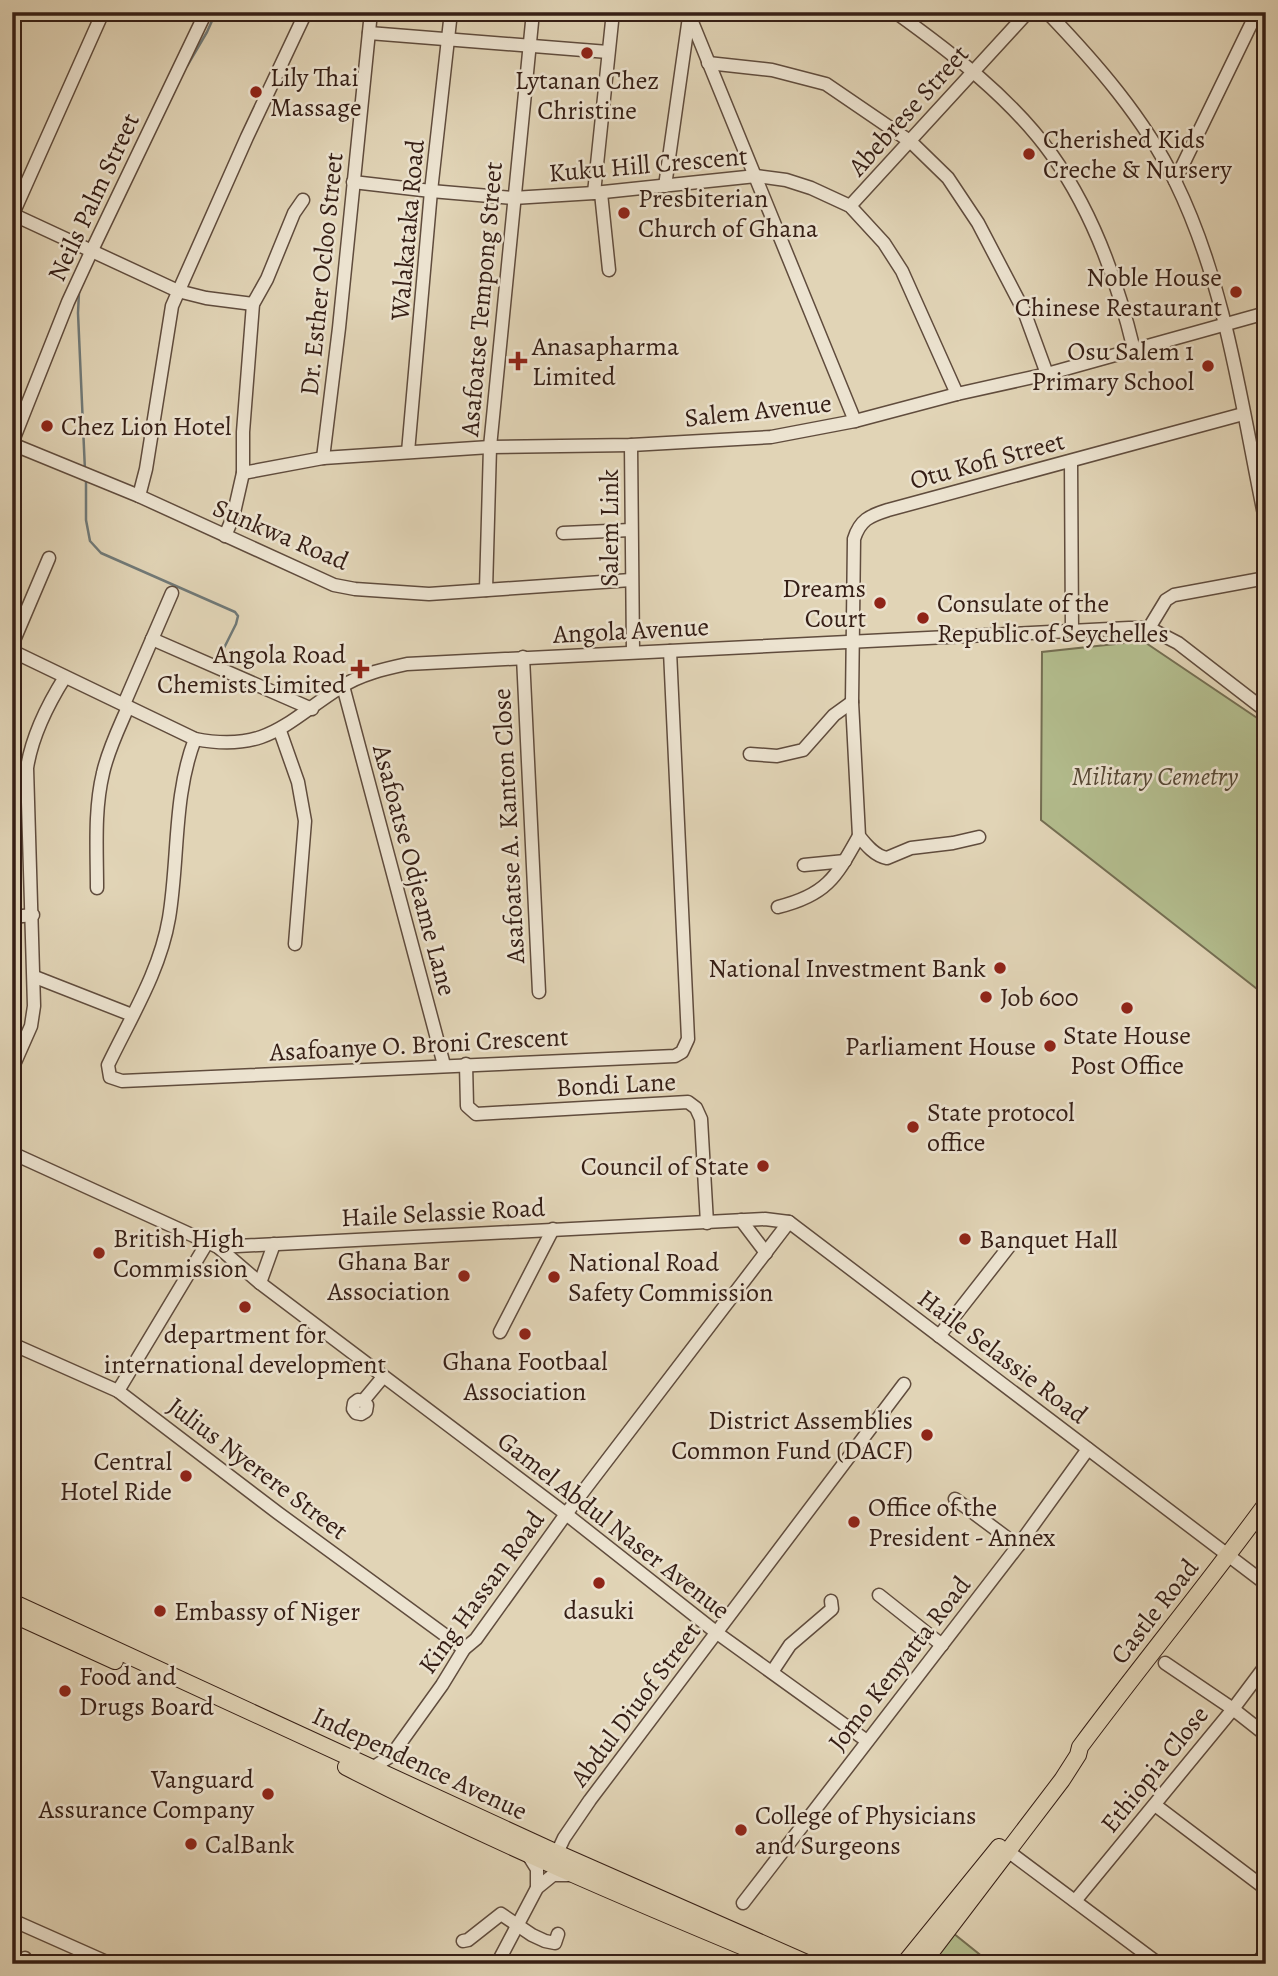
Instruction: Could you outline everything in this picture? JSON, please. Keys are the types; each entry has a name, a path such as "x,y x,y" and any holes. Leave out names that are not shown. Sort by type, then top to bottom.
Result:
{"main road":[{"name":"Castle Road","path":"922,1964 1062,1780 1080,1748 1154,1648 1266,1504"},
{"name":"Independence Avenue","path":"12,1602 558,1853 809,1964"},
{"name":"Independence Avenue","path":"12,1614 333,1760 526,1853 783,1964"},
{"name":"Castle Road","path":"904,1964 1055,1774 1073,1752 1080,1748"}],"street":[{"path":"103,12 13,215 178,291 206,298 253,304"},
{"name":"Neils Palm Street","path":"12,443 68,302 96,252 206,12"},
{"path":"139,496 146,469 167,328 178,291 306,12"},
{"name":"Dr. Esther Ocloo Street","path":"324,458 371,12"},
{"name":"Walakataka Road","path":"408,452 431,191 451,12"},
{"name":"Asafoatse Tempong Street","path":"486,590 490,447 533,12"},
{"path":"609,271 597,193 613,12"},
{"path":"895,12 974,72 1045,146 1075,193 1097,239 1114,282 1134,350"},
{"name":"Abebrese Street","path":"850,206 1028,12"},
{"path":"1047,12 1111,84 1151,138 1175,181 1201,243 1225,324 1243,414 1262,484 1266,524"},
{"path":"1175,181 1261,13"},
{"path":"688,14 855,421"},
{"path":"665,186 688,14"},
{"path":"369,33 608,52"},
{"path":"708,63 772,70 826,84 870,111 911,142 948,178 978,223 1024,311 1048,374"},
{"name":"Kuku Hill Crescent","path":"353,182 513,198 597,193 756,176 786,180 811,188 850,206 884,243 902,271 957,394"},
{"path":"225,536 233,517 243,473 243,432 253,304 267,279 294,213 303,200"},
{"name":"Salem Avenue","path":"243,473 324,458 408,452 490,447 631,445 772,437 855,421 1048,374 1266,313"},
{"name":"Otu Kofi Street","path":"859,836 852,702 852,642 854,539 859,525 869,516 1243,414"},
{"name":"Sunkwa Road","path":"12,443 139,496 334,585 429,594 631,580"},
{"name":"Salem Link","path":"631,445 633,652"},
{"path":"1071,462 1072,631"},
{"path":"563,533 631,530"},
{"path":"12,645 50,558"},
{"path":"1266,578 1174,595 1166,600 1149,628 1178,643 1266,711"},
{"path":"97,888 97,839 102,776 107,756 172,593"},
{"name":"Angola Avenue","path":"12,651 195,739 216,743 244,742 279,731 343,686 364,675 407,664 1149,628"},
{"path":"152,639 312,709"},
{"name":"Asafoanye O. Broni Crescent","path":"195,739 183,780 173,888 165,939 153,974 108,1065 110,1077 122,1081 675,1056 686,1047 688,1039 670,651"},
{"name":"Asafoatse A. Kanton Close","path":"523,657 539,992"},
{"path":"12,1069 31,1026 34,1006 27,768 34,741 65,677"},
{"name":"Asafoatse Odjeame Lane","path":"343,686 443,1065"},
{"path":"750,754 777,756 803,750 834,715 852,702"},
{"path":"279,731 298,782 305,821 295,944"},
{"path":"778,907 803,901 833,879 859,836 868,847 887,858 911,848 979,837"},
{"path":"804,865 845,861"},
{"path":"12,917 33,915"},
{"path":"35,977 132,1015"},
{"name":"Bondi Lane","path":"466,1064 467,1106 476,1114 688,1102 696,1108 701,1119 707,1223"},
{"name":"Gamel Abdul Naser Avenue","path":"12,1153 213,1245 566,1514 717,1633 867,1741"},
{"name":"Haile Selassie Road","path":"213,1245 765,1219 789,1222 1266,1584"},
{"path":"741,1220 765,1253"},
{"name":"King Hassan Road","path":"372,1768 391,1756 442,1685 464,1649 476,1639 566,1514 789,1222"},
{"path":"500,1332 553,1229"},
{"path":"260,1283 274,1244"},
{"path":"939,1336 1011,1244"},
{"path":"118,1391 213,1245"},
{"name":"Julius Nyerere Street","path":"12,1344 118,1391 278,1513 464,1649"},
{"path":"363,1401 383,1377"},
{"name":"Abdul Diuof Street","path":"558,1853 564,1838 590,1800 904,1384"},
{"name":"Jomo Kenyatta Road","path":"743,1903 1018,1546 1088,1449"},
{"path":"955,1499 1018,1546"},
{"path":"879,1595 942,1645"},
{"path":"772,1672 790,1646 832,1609 831,1601"},
{"path":"1165,1663 1266,1735"},
{"name":"Ethiopia Close","path":"1075,1901 1266,1665"},
{"path":"391,1756 394,1777"},
{"path":"1155,1805 1266,1889"},
{"path":"1009,1852 1159,1964"},
{"path":"526,1853 537,1869 537,1888"},
{"path":"497,1964 537,1888 552,1875 575,1875"},
{"path":"463,1941 477,1934 498,1914 503,1914 517,1926 553,1943 557,1941 558,1934"},
{"path":"12,1920 111,1964"},
{"path":"1256,1964 1266,1952"}],"green space":[{"name":"Military Cemetry","path":"1143,641 1266,724 1266,996 1041,820 1042,652"},
{"path":"953,1933 989,1962 990,1964 933,1964"}],"waterway":[{"path":"187,66 216,12"},
{"path":"79,292 85,471"},
{"path":"86,477 86,520 90,541 101,553 235,612 238,616 220,656"}],"place":[{"name":"Lytanan Chez Christine","path":"587,53"},
{"name":"Lily Thai Massage","path":"256,92"},
{"name":"Cherished Kids Creche & Nursery","path":"1029,154"},
{"name":"Presbiterian Church of Ghana","path":"624,213"},
{"name":"Noble House Chinese Restaurant","path":"1236,292"},
{"name":"Anasapharma Limited","path":"518,361"},
{"name":"Osu Salem 1 Primary School","path":"1208,366"},
{"name":"Chez Lion Hotel","path":"47,426"},
{"name":"Dreams Court","path":"880,603"},
{"name":"Consulate of the Republic of Seychelles","path":"923,618"},
{"name":"Angola Road Chemists Limited","path":"360,669"},
{"name":"National Investment Bank","path":"1000,968"},
{"name":"Job 600","path":"986,997"},
{"name":"State House Post Office","path":"1127,1008"},
{"name":"Parliament House","path":"1050,1046"},
{"name":"State protocol office","path":"913,1127"},
{"name":"Council of State","path":"763,1166"},
{"name":"Banquet Hall","path":"965,1239"},
{"name":"British High Commission","path":"99,1253"},
{"name":"Ghana Bar Association","path":"464,1276"},
{"name":"National Road Safety Commission","path":"554,1277"},
{"name":"department for international development","path":"245,1307"},
{"name":"Ghana Footbaal Association","path":"525,1334"},
{"name":"District Assemblies Common Fund (DACF)","path":"927,1435"},
{"name":"Central Hotel Ride","path":"186,1476"},
{"name":"Office of the President - Annex","path":"854,1522"},
{"name":"dasuki","path":"599,1583"},
{"name":"Embassy of Niger","path":"160,1611"},
{"name":"Food and Drugs Board","path":"65,1691"},
{"name":"Vanguard Assurance Company","path":"268,1794"},
{"name":"College of Physicians and Surgeons","path":"741,1830"},
{"name":"CalBank","path":"191,1844"}]}
